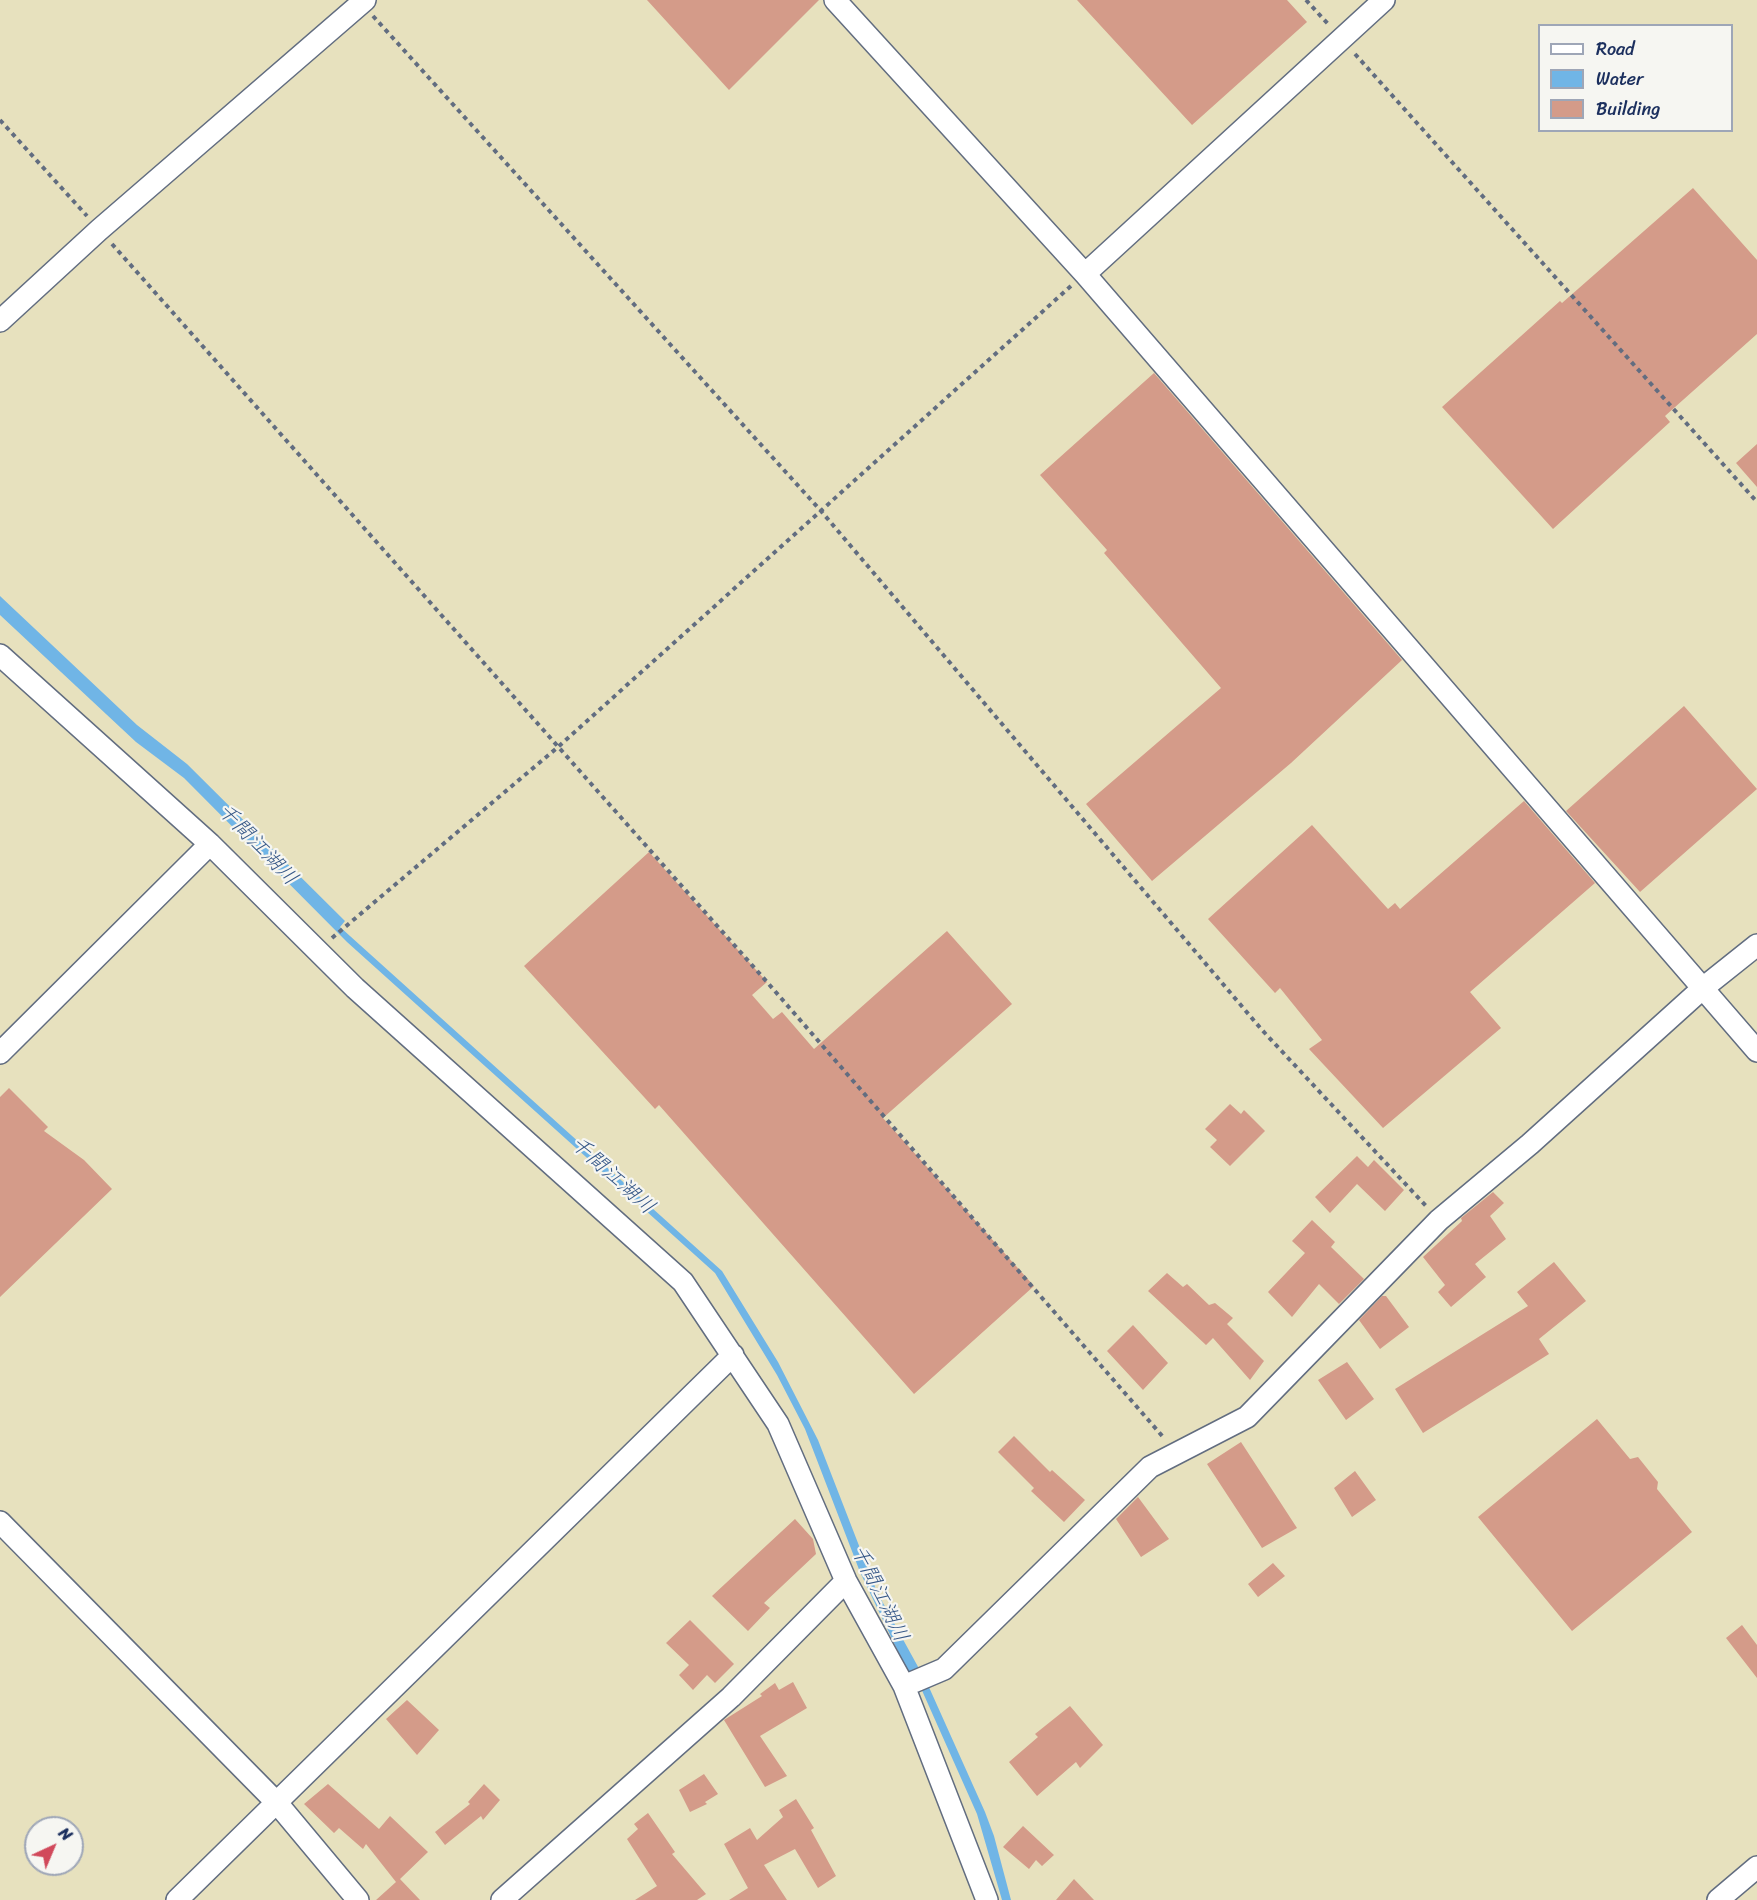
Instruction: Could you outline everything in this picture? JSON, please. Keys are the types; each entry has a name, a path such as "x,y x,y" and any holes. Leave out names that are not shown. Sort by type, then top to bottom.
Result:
{"street":[{"path":"835,0 1085,274 1757,1051"},
{"path":"1085,274 1384,0"},
{"path":"0,321 99,230 363,2"},
{"path":"0,655 210,844 355,988 683,1282 778,1424 846,1581 904,1686 987,1900"},
{"path":"0,1053 210,844"},
{"path":"904,1686 944,1669 1150,1467 1247,1417 1439,1220 1530,1144 1703,988 1757,945"},
{"path":"177,1900 733,1355"},
{"path":"0,1522 277,1803 358,1900"},
{"path":"502,1900 731,1697 846,1581"},
{"path":"1718,1900 1757,1867"}],"path":[{"path":"1306,0 1757,502"},
{"path":"363,2 821,511 1263,1030 1439,1220"},
{"path":"0,120 1034,1286 1176,1452"},
{"path":"317,950 558,747 1085,274"}],"water":[{"name":"千間江湖川","path":"0,596 137,725 187,764 345,921 340,927 722,1271 778,1362 818,1440 877,1592 928,1685 985,1812 994,1836 1011,1900 1002,1900 977,1814 920,1686 905,1666 860,1572 805,1429 777,1375 715,1273 347,942 184,778 136,742 0,615"}],"building":[{"path":"647,0 819,0 729,90"},
{"path":"1077,0 1287,0 1307,22 1192,125"},
{"path":"1693,188 1757,260 1757,334 1665,416 1670,422 1553,529 1442,407 1560,301 1562,303"},
{"path":"1154,373 1402,660 1291,763 1152,881 1086,804 1221,688 1104,553 1107,550 1040,475"},
{"path":"1757,444 1757,487 1736,463"},
{"path":"1684,706 1757,789 1640,892 1566,811"},
{"path":"1524,801 1595,883 1470,992 1501,1028 1383,1128 1309,1049 1322,1040 1280,988 1275,993 1208,919 1312,825 1388,909 1395,903 1400,909"},
{"path":"649,852 767,982 752,995 773,1019 782,1012 814,1049 947,931 1012,1004 883,1118 1034,1286 914,1394 659,1105 655,1109 524,966"},
{"path":"9,1088 48,1127 44,1131 84,1160 112,1189 0,1297 0,1097"},
{"path":"1230,1104 1241,1114 1244,1110 1265,1131 1230,1166 1210,1147 1217,1140 1205,1129"},
{"path":"1357,1156 1368,1167 1374,1160 1404,1190 1385,1211 1357,1184 1330,1213 1315,1197"},
{"path":"1493,1192 1504,1203 1490,1216 1506,1239 1475,1264 1486,1277 1451,1307 1438,1292 1445,1285 1423,1257 1462,1221 1461,1218"},
{"path":"1312,1220 1335,1242 1331,1247 1364,1279 1339,1304 1319,1284 1292,1317 1268,1292 1305,1253 1292,1241"},
{"path":"1554,1262 1586,1301 1539,1339 1549,1354 1423,1433 1395,1389 1528,1306 1517,1292"},
{"path":"1167,1273 1183,1287 1187,1284 1209,1305 1215,1303 1233,1318 1227,1324 1264,1361 1250,1380 1213,1338 1206,1345 1148,1291"},
{"path":"1382,1296 1386,1296 1409,1327 1380,1349 1359,1320"},
{"path":"1133,1325 1168,1363 1143,1390 1107,1351"},
{"path":"1347,1362 1374,1399 1346,1420 1318,1380"},
{"path":"1597,1419 1630,1459 1638,1457 1658,1482 1657,1489 1692,1532 1572,1631 1478,1517"},
{"path":"1014,1436 1050,1472 1052,1470 1085,1500 1064,1522 1031,1491 1034,1488 998,1452"},
{"path":"1241,1442 1297,1528 1262,1548 1207,1464"},
{"path":"1355,1471 1376,1500 1352,1517 1334,1488"},
{"path":"1138,1497 1169,1539 1141,1557 1116,1519"},
{"path":"795,1519 813,1539 816,1554 764,1603 770,1608 748,1631 712,1596"},
{"path":"1273,1563 1285,1576 1258,1597 1248,1584"},
{"path":"690,1620 734,1664 715,1683 707,1675 693,1690 679,1675 689,1665 666,1643"},
{"path":"1742,1625 1757,1645 1757,1678 1726,1638"},
{"path":"793,1682 807,1708 760,1736 787,1776 765,1787 724,1720 762,1696 760,1694 775,1683 779,1690"},
{"path":"407,1700 439,1730 417,1755 386,1719"},
{"path":"1070,1706 1103,1745 1080,1768 1076,1762 1037,1796 1009,1762 1038,1737 1035,1734"},
{"path":"704,1774 718,1794 705,1802 707,1804 690,1812 679,1790"},
{"path":"328,1784 379,1829 390,1816 428,1852 400,1879 420,1900 376,1900 396,1882 366,1844 363,1849 339,1828 334,1833 304,1804"},
{"path":"484,1784 500,1800 483,1820 481,1816 445,1845 435,1832 470,1804 468,1802"},
{"path":"796,1799 814,1828 811,1830 836,1876 818,1888 795,1849 764,1865 787,1900 729,1900 748,1888 724,1844 750,1828 757,1840 783,1817 779,1810"},
{"path":"648,1813 675,1852 672,1854 706,1894 697,1900 635,1900 657,1886 627,1839 638,1829 634,1824"},
{"path":"1023,1826 1054,1855 1042,1866 1036,1860 1029,1869 1003,1847"},
{"path":"1074,1879 1094,1900 1056,1900"}]}
